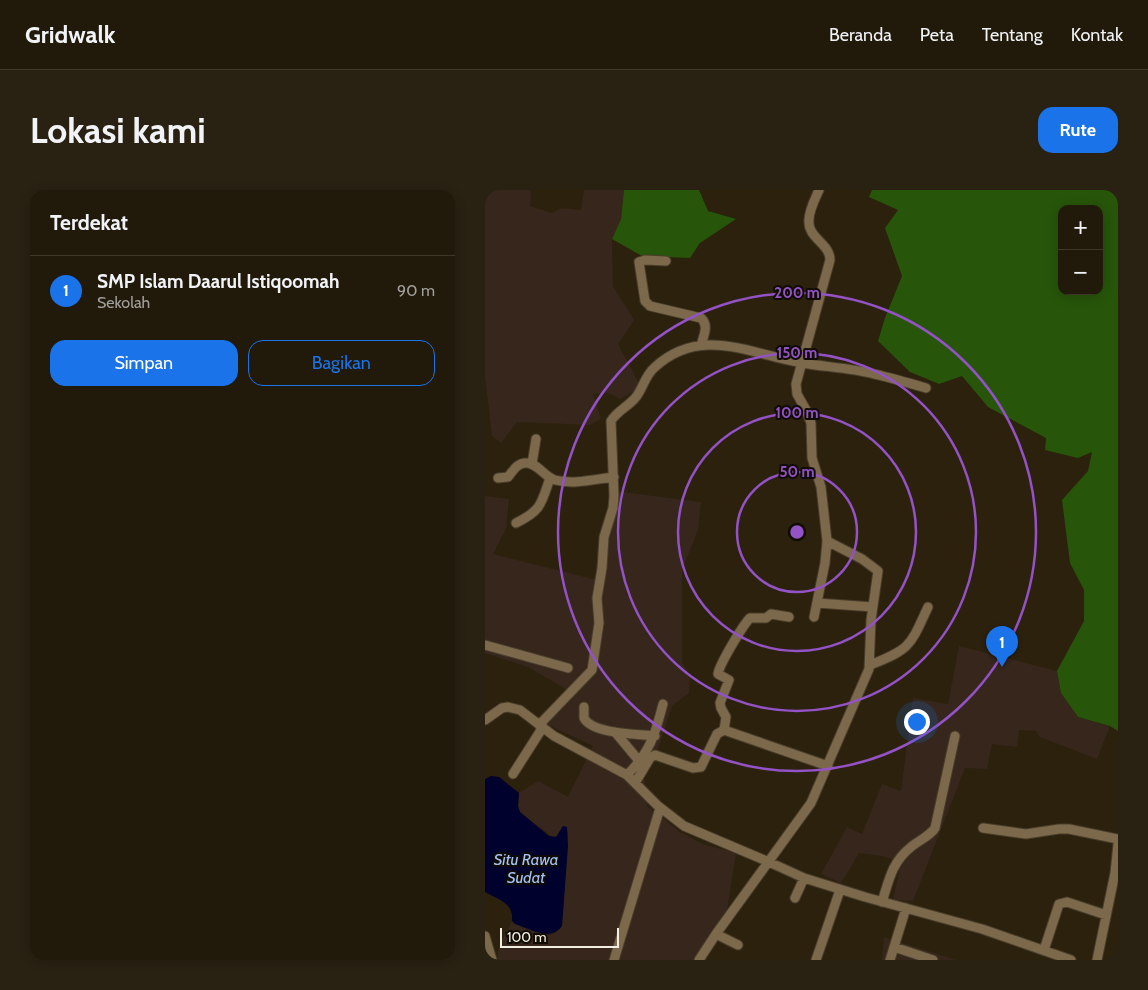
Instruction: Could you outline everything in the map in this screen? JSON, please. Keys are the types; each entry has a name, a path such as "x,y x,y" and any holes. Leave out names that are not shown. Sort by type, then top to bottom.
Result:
{"street":[{"path":"814,617 825,563 827,541 821,487 812,458 811,423 796,389 801,363 830,260 827,250 813,234 809,226 809,215 819,190"},
{"path":"666,260 645,260 639,262 645,301 650,306 701,318 705,321 706,326 701,345"},
{"path":"513,774 541,726 592,670 599,623 597,598 604,538 613,508 614,496 612,419 636,398 648,374 654,368 681,350 701,345 721,344 801,363 875,374 926,388"},
{"path":"532,464 536,439"},
{"path":"497,478 509,477 517,466 521,464 532,464 554,480 569,481 613,477"},
{"path":"516,523 530,516 539,507 550,478"},
{"path":"699,960 811,803 870,665 871,620 878,571 869,563 827,541"},
{"path":"817,603 873,607"},
{"path":"870,665 904,650 911,643 928,607"},
{"path":"724,730 726,717 720,703 729,680 718,674 728,652 750,618 766,618 771,614 789,617"},
{"path":"485,645 568,668"},
{"path":"627,775 640,762 655,736 663,704"},
{"path":"485,720 495,712 508,707 521,710 554,736 627,775 660,808 684,826 804,878 840,890 982,929 1071,960"},
{"path":"584,707 584,718 588,724 615,732 655,736"},
{"path":"635,782 650,758 655,755 693,768 701,766 717,734 724,730 828,766"},
{"path":"615,732 640,762"},
{"path":"882,902 893,867 899,858 913,845 933,832 935,828 955,736"},
{"path":"615,960 660,808"},
{"path":"983,828 1026,834 1069,829 1118,839"},
{"path":"1097,960 1115,873 1118,844"},
{"path":"795,898 804,878"},
{"path":"816,960 840,890"},
{"path":"1044,950 1059,904 1067,902 1106,915"},
{"path":"890,960 906,908"},
{"path":"716,934 738,945"},
{"path":"485,936 492,960"},
{"path":"893,947 933,960"}],"shaded area":[{"path":"485,190 531,190 530,206 552,213 562,208 581,210 584,190 624,190 621,219 612,239 613,286 634,320 618,344 641,387 620,399 607,393 593,394 601,419 590,425 517,422 501,443 492,436 485,376"},
{"path":"614,491 701,502 698,530 682,570 682,662 690,676 689,693 672,706 660,743 644,776 647,806 680,832 703,844 736,853 726,917 696,956 695,960 497,960 499,946 512,921 547,935 554,934 562,926 568,832 553,837 524,816 518,809 519,793 538,781 568,797 593,746 546,724 558,707 574,694 528,667 485,653 485,496 509,499 506,529 493,554 601,581"},
{"path":"959,646 1057,671 1061,693 1078,717 1110,726 1097,759 1040,737 1036,731 1019,730 1017,747 992,744 987,769 965,768 913,901 893,900 901,862 882,856 859,853 841,883 821,874 847,827 862,834 882,784 901,791 913,698 948,704"},
{"path":"884,937 956,960 882,960"}],"green space":[{"path":"624,190 699,190 708,211 736,219 700,243 690,258 642,256 612,239 621,219"},
{"path":"872,190 1118,190 1118,731 1110,726 1078,717 1061,693 1057,671 1084,621 1084,590 1070,563 1062,500 1088,471 1092,452 1078,458 1045,450 1046,438 988,407 962,376 939,384 910,372 878,341 902,276 885,228 898,210 869,197"}],"water":[{"name":"Situ Rawa Sudat","path":"491,776 499,777 519,793 518,806 520,812 549,836 556,837 563,826 567,827 568,846 562,926 557,931 546,934 540,933 515,924 512,921 511,910 508,906 485,892 485,779"}],"place":[{"name":"SMP Islam Daarul Istiqoomah","path":"1002,667"}]}
